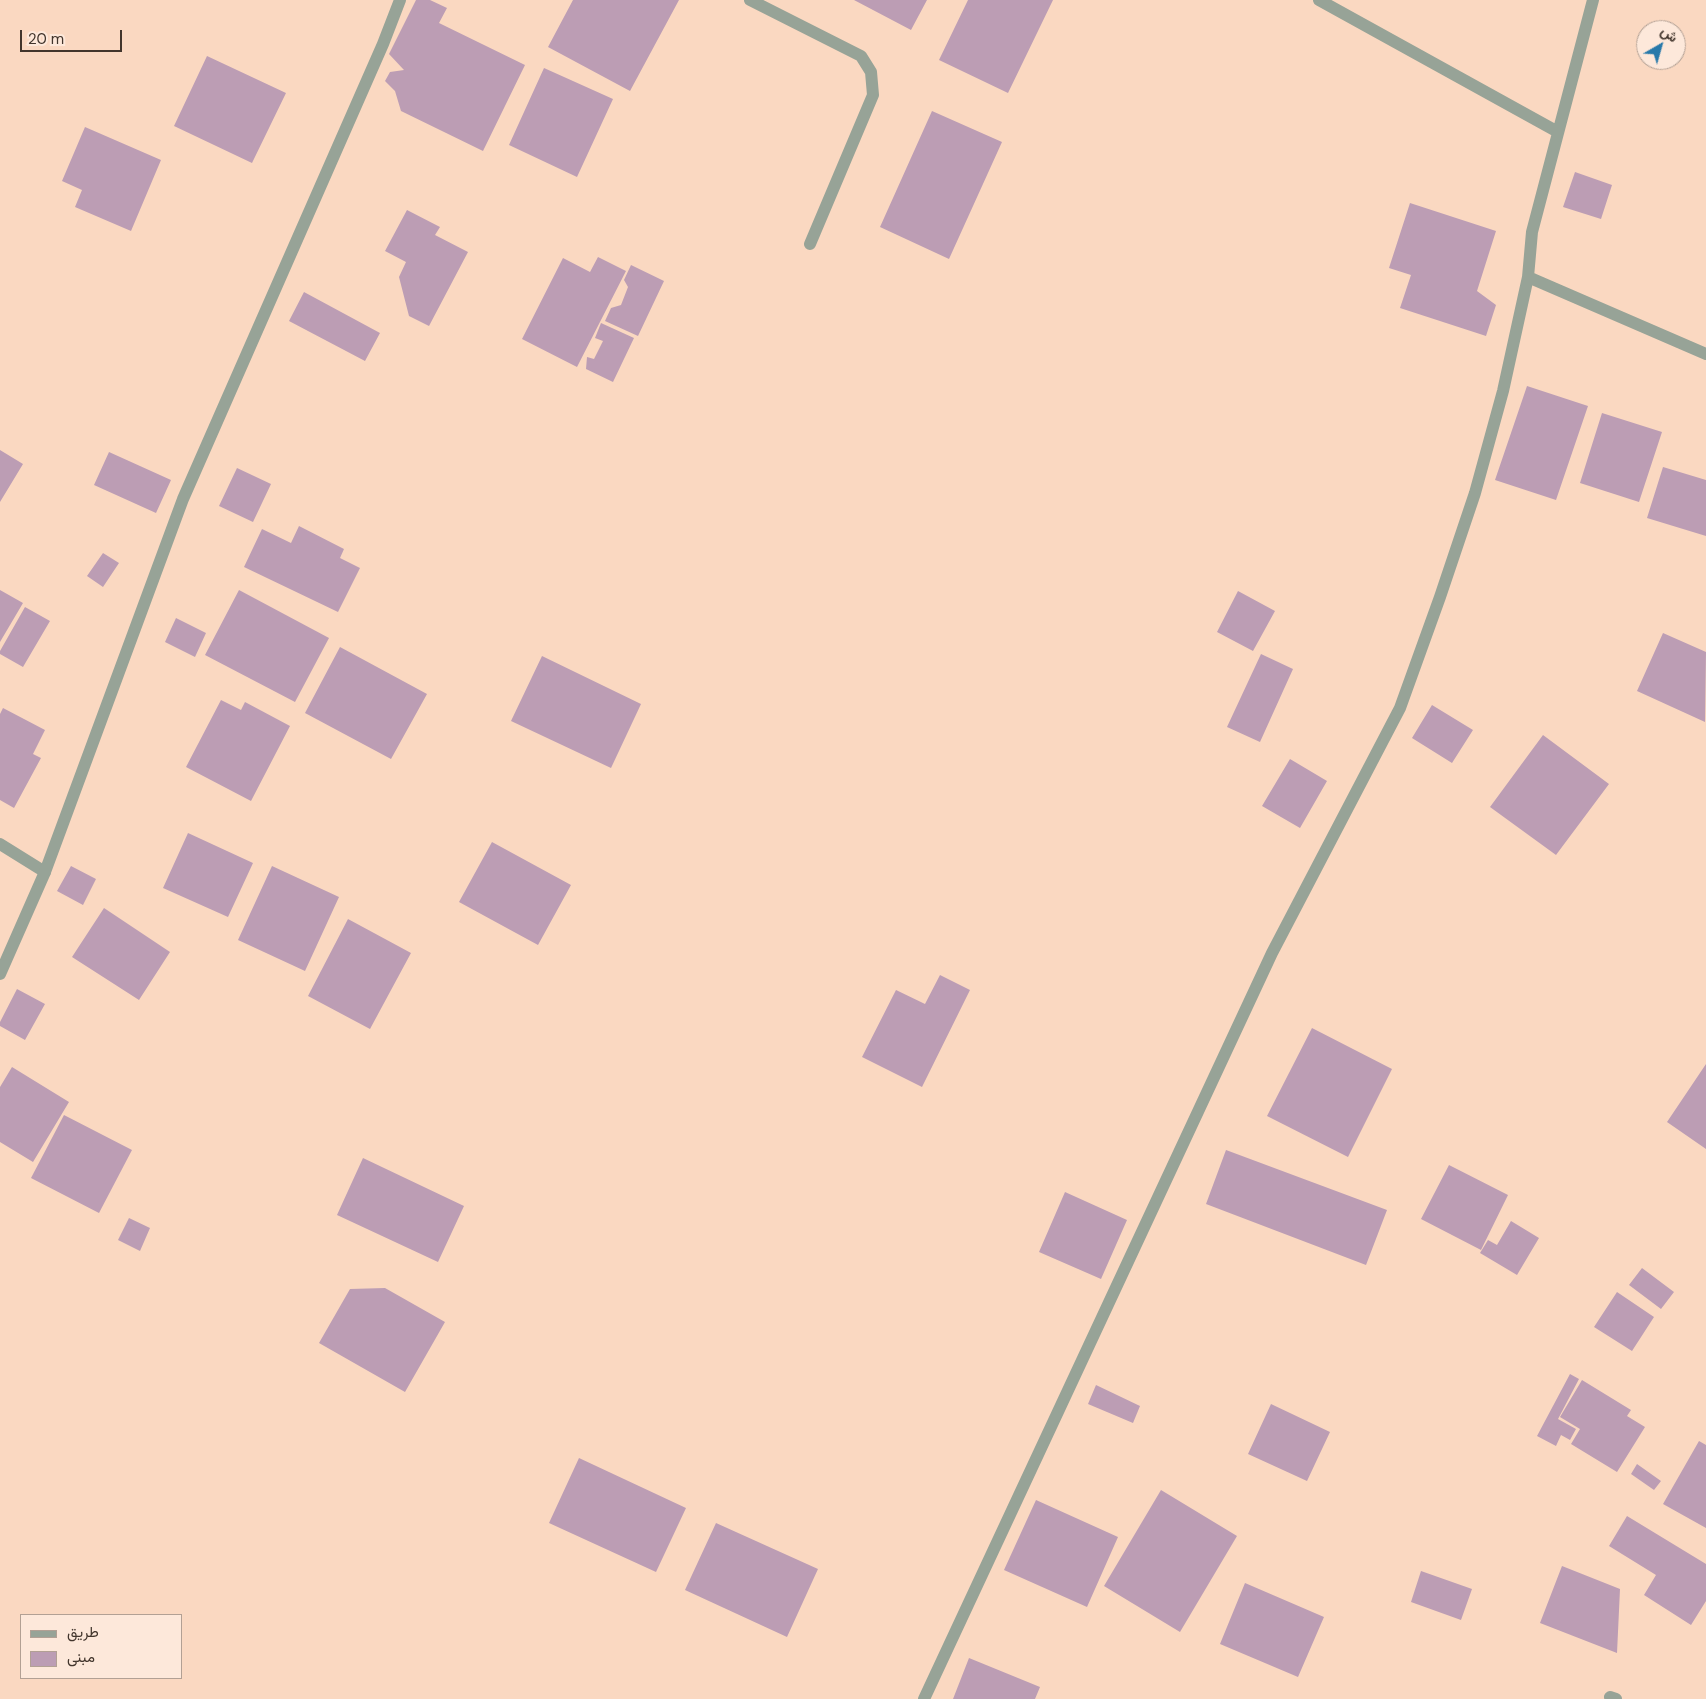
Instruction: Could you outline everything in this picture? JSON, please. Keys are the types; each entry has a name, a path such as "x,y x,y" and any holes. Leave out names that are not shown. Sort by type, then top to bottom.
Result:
{"street":[{"path":"0,974 45,872 183,499 383,44 400,0"},
{"path":"750,0 861,56 871,72 873,95 810,244"},
{"path":"1319,0 1558,132"},
{"path":"924,1699 1272,953 1400,708 1475,493 1503,391 1528,277 1532,232 1594,0"},
{"path":"1528,277 1706,354"},
{"path":"0,844 45,872"}],"building":[{"path":"416,0 430,0 447,8 439,23 525,65 483,151 401,111 395,91 385,81 390,72 404,70 389,54"},
{"path":"573,0 679,0 630,91 548,47"},
{"path":"854,0 927,0 911,30"},
{"path":"968,0 1053,0 1008,93 939,60"},
{"path":"207,56 286,93 252,163 174,126"},
{"path":"544,68 613,99 577,177 509,145"},
{"path":"932,111 1002,142 949,259 880,227"},
{"path":"85,127 161,160 131,231 75,207 82,190 62,181"},
{"path":"1575,172 1612,185 1601,219 1563,207"},
{"path":"1410,203 1496,231 1477,291 1496,305 1486,336 1400,308 1411,275 1389,268"},
{"path":"407,210 440,227 435,235 468,252 429,326 409,316 399,277 406,262 385,251"},
{"path":"598,257 626,271 577,367 522,339 563,258 590,272"},
{"path":"631,265 664,281 638,336 605,321 611,308 621,305 628,287 624,280"},
{"path":"304,292 380,333 365,361 289,321"},
{"path":"601,323 634,338 613,382 586,369 587,357 594,359 603,341 595,338"},
{"path":"1527,386 1588,406 1556,500 1495,480"},
{"path":"1602,413 1662,432 1639,502 1580,483"},
{"path":"0,450 23,464 0,502"},
{"path":"109,452 171,480 156,513 94,485"},
{"path":"1663,467 1706,480 1706,536 1647,518"},
{"path":"237,468 271,484 253,522 219,506"},
{"path":"299,526 344,549 340,558 360,568 338,612 244,567 262,529 291,543"},
{"path":"103,553 119,563 103,587 87,576"},
{"path":"0,590 23,603 0,642"},
{"path":"239,590 329,638 295,702 205,655"},
{"path":"1238,591 1275,611 1253,651 1217,632"},
{"path":"25,607 50,621 23,667 0,654 0,651"},
{"path":"176,618 206,633 195,657 165,642"},
{"path":"1663,633 1706,652 1705,722 1637,691"},
{"path":"340,647 427,694 391,759 305,713"},
{"path":"1261,654 1293,669 1260,742 1227,727"},
{"path":"542,656 641,704 611,768 511,721"},
{"path":"221,700 241,710 245,702 290,726 251,801 186,767"},
{"path":"1432,705 1473,730 1452,763 1412,738"},
{"path":"3,708 45,730 33,754 41,758 14,808 0,800 0,714"},
{"path":"1543,735 1609,784 1556,855 1490,807"},
{"path":"1290,759 1327,781 1300,828 1262,806"},
{"path":"188,833 253,863 228,917 163,888"},
{"path":"492,842 571,885 538,945 459,902"},
{"path":"71,866 96,879 83,905 57,891"},
{"path":"272,866 339,897 305,971 238,940"},
{"path":"104,908 170,952 139,1000 72,957"},
{"path":"348,919 411,953 370,1029 308,996"},
{"path":"940,975 970,990 922,1087 862,1057 896,990 925,1004"},
{"path":"17,989 45,1004 25,1040 0,1026 0,1022"},
{"path":"1312,1028 1392,1069 1348,1157 1267,1116"},
{"path":"1706,1064 1706,1149 1667,1122"},
{"path":"12,1067 69,1102 33,1162 0,1142 0,1087"},
{"path":"64,1115 132,1150 99,1213 31,1178"},
{"path":"1226,1150 1387,1210 1366,1265 1206,1204"},
{"path":"363,1158 464,1206 438,1262 337,1215"},
{"path":"1449,1165 1508,1195 1481,1250 1421,1219"},
{"path":"1065,1192 1127,1220 1101,1279 1039,1252"},
{"path":"129,1218 150,1228 140,1251 118,1240"},
{"path":"1511,1221 1539,1238 1517,1275 1480,1253 1488,1240 1497,1245"},
{"path":"1642,1268 1674,1292 1661,1309 1629,1285"},
{"path":"385,1288 445,1322 405,1392 319,1343 350,1289"},
{"path":"1617,1292 1654,1317 1632,1351 1594,1327"},
{"path":"1570,1374 1579,1379 1558,1419 1576,1429 1570,1440 1561,1435 1556,1446 1537,1436"},
{"path":"1582,1380 1631,1410 1627,1416 1645,1427 1617,1472 1571,1444 1580,1429 1560,1417"},
{"path":"1096,1385 1140,1406 1133,1423 1088,1404"},
{"path":"1271,1404 1330,1432 1307,1481 1248,1454"},
{"path":"1699,1441 1706,1445 1706,1528 1663,1504"},
{"path":"579,1458 686,1508 656,1572 549,1523"},
{"path":"1637,1464 1661,1481 1654,1490 1631,1474"},
{"path":"1161,1490 1237,1536 1180,1632 1104,1586"},
{"path":"1036,1500 1118,1537 1087,1607 1004,1570"},
{"path":"1627,1516 1706,1564 1706,1601 1691,1625 1644,1595 1656,1575 1609,1546"},
{"path":"716,1523 818,1569 787,1637 685,1590"},
{"path":"1562,1566 1620,1589 1617,1653 1540,1623"},
{"path":"1421,1571 1472,1589 1461,1620 1411,1602"},
{"path":"1245,1583 1324,1617 1298,1677 1220,1644"},
{"path":"969,1658 1040,1687 1035,1699 953,1699"}]}
